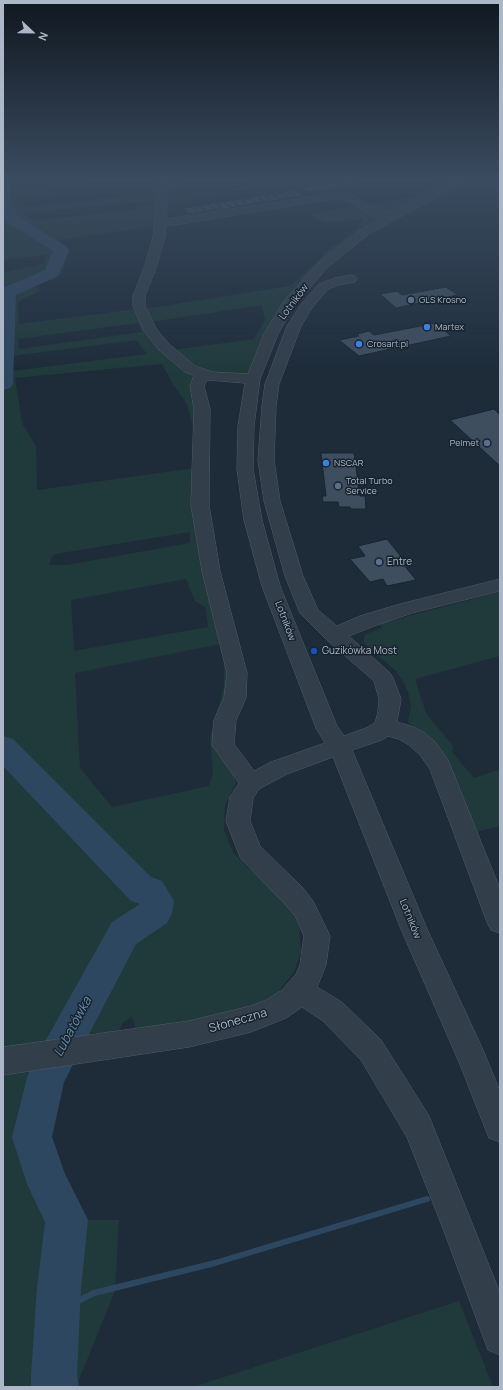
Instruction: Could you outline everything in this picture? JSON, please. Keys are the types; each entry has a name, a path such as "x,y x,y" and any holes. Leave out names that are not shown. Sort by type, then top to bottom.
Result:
{"street":[{"path":"157,244 150,268 139,296 139,306 151,332 164,347 190,369 210,376 253,379"},
{"name":"Lotników","path":"350,244 323,265 289,304 271,334 253,379 246,426 245,469 254,520 271,586 326,728 339,746 358,788 414,929 473,1060 500,1127"},
{"path":"351,279 336,282 323,287 307,306 294,326 272,384 269,406 266,460 272,501 294,576 310,613 383,678 390,699 386,727"},
{"path":"202,374 197,386 202,409 200,504 211,571 237,672 235,698 226,720 223,744 251,783 279,768 374,734 386,727 406,733 418,739 428,749 440,766 500,922"},
{"path":"334,634 407,608 500,585"},
{"name":"Słoneczna","path":"7,1061 189,1034 251,1019 276,1009 292,1000 300,991 314,965 316,936 304,909 294,896 250,852 245,841 238,821 242,797 251,783"},
{"path":"300,991 333,1012 371,1050 418,1127 460,1231 500,1338"}],"green space":[{"path":"3,244 63,244 70,250 61,274 54,279 33,286 41,290 18,302 19,324 136,309 193,375 191,393 198,415 197,426 193,427 187,404 173,384 162,364 15,378 22,423 36,446 37,490 195,468 232,669 222,718 236,783 225,805 224,831 233,852 290,907 299,928 301,952 294,972 278,992 255,1005 218,1016 135,1030 132,1017 123,1022 118,1032 77,1034 63,1053 37,1137 69,1219 68,1220 119,1220 115,1291 76,1387 3,1387 3,273 45,263 46,255 3,260","holes":["138,323 142,332 19,349 18,339","136,340 147,354 13,371 10,367 11,357","190,532 190,543 67,565 49,565 52,556 55,554","186,579 195,601 206,608 208,627 74,651 71,600","220,644 224,655 224,686 210,738 213,773 209,786 112,807 80,768 75,673"]},
{"path":"336,244 347,244 292,294 262,338 248,375 214,374 195,368 172,350 254,339 265,320 262,305 151,322 144,309 290,286 324,255 323,253"},
{"path":"500,592 500,656 415,679 426,713 453,746 452,752 474,778 500,769 500,826 472,833 425,733 408,722 411,706 408,692 403,681 396,671 364,643 364,638 366,634 382,628 379,624"},
{"path":"459,1301 493,1387 193,1387"}],"building":[{"name":"GLS Krosno","path":"446,287 458,295 396,308 380,294 397,291 402,295"},
{"path":"436,323 451,336 359,356 339,340 359,336 357,334 369,331 374,335"},
{"name":"Pelmet","path":"494,409 500,415 500,466 450,420"},
{"path":"321,453 354,453 360,496 365,496 366,509 339,507 338,502 323,502 322,496 326,496"},
{"name":"Entre","path":"387,539 407,564 404,565 416,580 387,586 383,579 370,582 350,559 365,556 358,546"}],"waterway":[{"name":"Lubatówka","path":"3,384 8,292 52,273 61,250 51,244"},
{"name":"Lubatówka","path":"3,747 143,891 150,891 157,901 155,913 124,933 46,1078 32,1137 48,1184 67,1220 59,1288 54,1375 55,1387"},
{"path":"58,1311 94,1293 215,1263 427,1199"}],"place":[{"name":"GLS Krosno","path":"411,300"},
{"name":"Martex","path":"427,327"},
{"name":"Crosart.pl","path":"359,344"},
{"name":"Pelmet","path":"487,443"},
{"name":"NSCAR","path":"326,463"},
{"name":"Total Turbo Service","path":"338,486"},
{"name":"Entre","path":"379,562"},
{"name":"Guzikówka Most","path":"314,651"}]}
